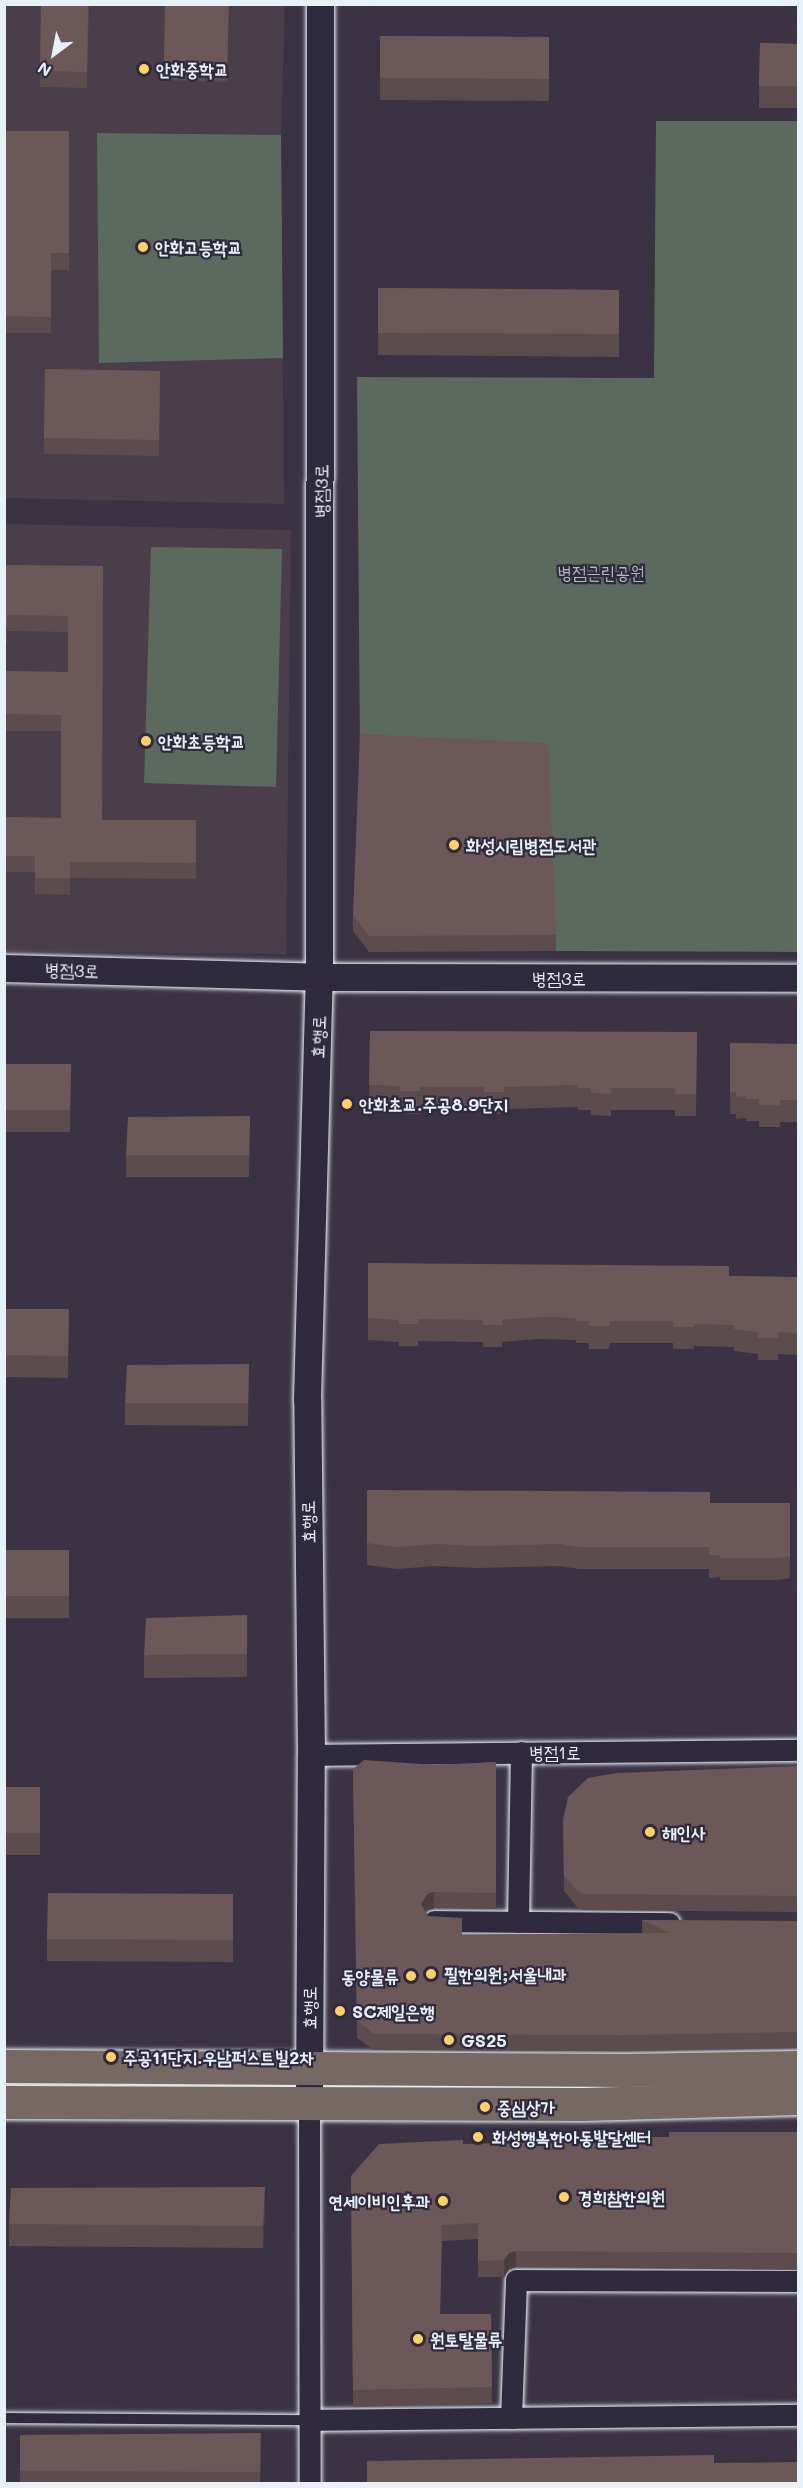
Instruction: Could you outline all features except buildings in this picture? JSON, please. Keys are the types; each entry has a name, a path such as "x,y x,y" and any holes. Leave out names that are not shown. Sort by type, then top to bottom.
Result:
{"main road":[{"path":"4,2066 625,2070 798,2067"},
{"path":"4,2102 584,2104 798,2098"}],"street":[{"name":"병점3로","path":"319,977 320,4"},
{"name":"병점3로","path":"4,968 319,977 798,978"},
{"name":"효행로","path":"310,2484 311,1755 307,1399 319,977"},
{"name":"병점1로","path":"311,1755 798,1750"},
{"path":"518,1922 521,1752"},
{"path":"434,1921 693,1923"},
{"path":"512,2418 516,2280 798,2281"},
{"path":"310,2420 798,2415"}],"lane":[{"path":"5,2418 310,2420"}],"shaded area":[{"name":"안화고등학교","path":"5,5 285,5 281,135 284,504 5,498"},
{"name":"안화초등학교","path":"5,524 291,530 286,954 5,951"}],"green space":[{"name":"병점근린공원","path":"656,121 798,121 798,952 556,951 547,760 360,751 357,377 654,378"},
{"path":"97,133 281,135 283,358 99,363"},
{"path":"151,547 282,549 276,787 144,783"}],"place":[{"name":"안화중학교","path":"144,69"},
{"name":"안화고등학교","path":"143,247"},
{"name":"안화초등학교","path":"146,741"},
{"name":"화성시립병점도서관","path":"454,845"},
{"name":"안화초교.주공8.9단지","path":"347,1104"},
{"name":"해인사","path":"650,1832"},
{"name":"필한의원;서울내과","path":"431,1974"},
{"name":"동양물류","path":"411,1976"},
{"name":"SC제일은행","path":"340,2011"},
{"name":"GS25","path":"449,2040"},
{"name":"주공11단지.우남퍼스트빌2차","path":"111,2057"},
{"name":"중심상가","path":"485,2107"},
{"name":"화성행복한아동발달센터","path":"478,2137"},
{"name":"경희참한의원","path":"564,2197"},
{"name":"연세이비인후과","path":"443,2201"},
{"name":"원토탈물류","path":"418,2339"}]}
